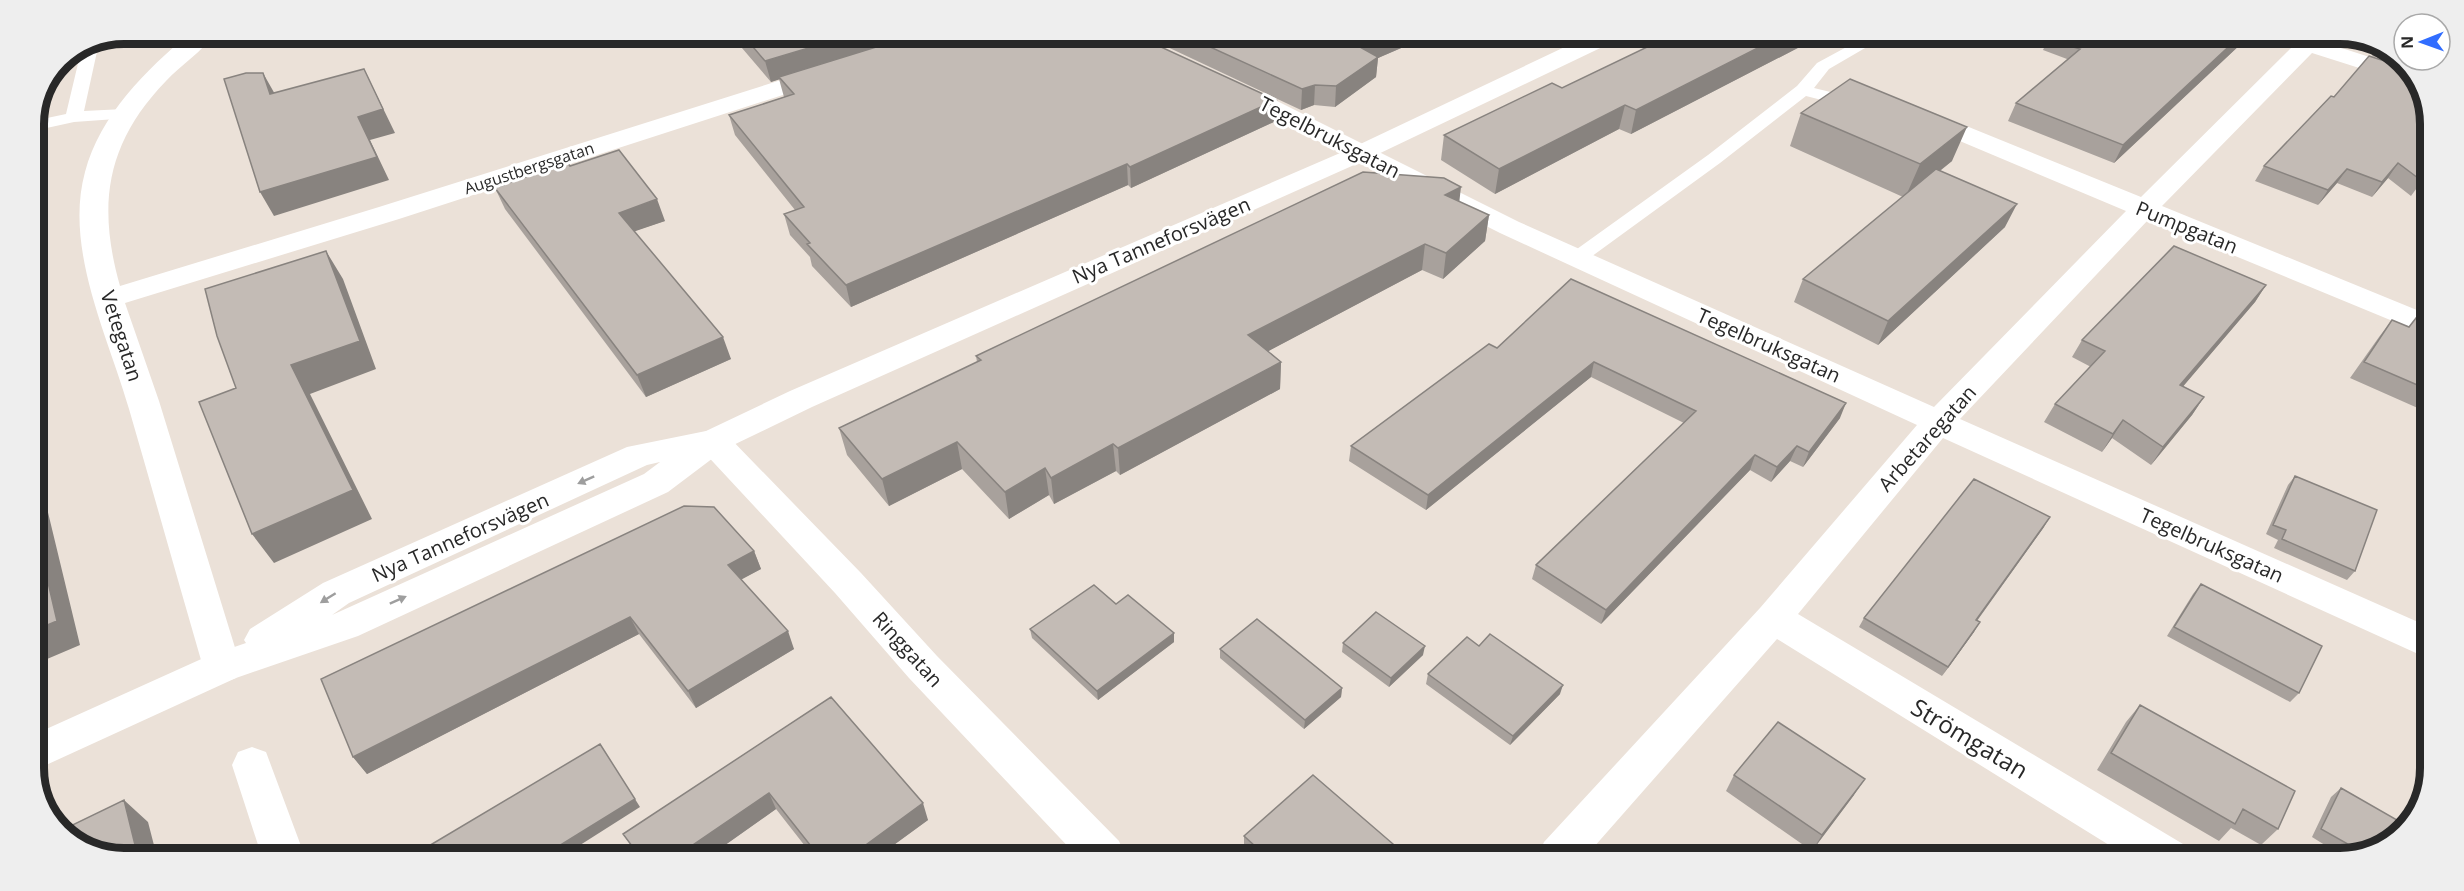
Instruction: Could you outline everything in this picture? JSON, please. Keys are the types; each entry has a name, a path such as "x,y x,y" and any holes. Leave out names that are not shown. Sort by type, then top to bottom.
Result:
{"street":[{"name":"Vetegatan","path":"193,43 152,81 124,114 107,145 98,173 93,207 96,242 108,299 147,416 222,667"},
{"name":"Nya Tanneforsvägen","path":"44,749 222,667 345,624 656,483 713,441 949,333 1363,152 1592,43"},
{"name":"Arbetaregatan","path":"1566,848 1773,618 1938,422 2300,43"},
{"path":"2312,43 2404,76"},
{"name":"Augustbergsgatan","path":"108,299 372,218 846,67"},
{"name":"Tegelbruksgatan","path":"1212,79 1363,152 1548,246 2420,640"},
{"name":"Pumpgatan","path":"1934,123 2420,322"},
{"name":"Ringgatan","path":"713,441 848,583 923,667 1097,848"},
{"name":"Strömgatan","path":"1773,618 2152,848"},
{"path":"252,765 282,848"}],"lane":[{"path":"1576,258 1714,159 1803,90 1823,66 1865,43"},
{"path":"74,117 89,52"},
{"path":"1803,90 1868,107"},
{"path":"43,124 74,117 124,114"}],"building":[{"path":"750,43 825,43 765,61"},
{"path":"889,43 1152,43 1276,100 1130,167 1127,164 846,285 807,244 810,243 784,214 804,207 729,115 794,94 779,77"},
{"path":"1201,43 1369,43 1360,47 1378,57 1336,86 1315,85 1302,89"},
{"path":"1655,43 1767,43 1636,110 1625,105 1499,169 1444,135 1552,83 1562,88"},
{"path":"2078,43 2233,43 2123,145 2016,103 2080,49 2073,47"},
{"path":"2369,56 2392,63 2392,72 2401,72 2410,84 2419,108 2420,180 2398,163 2382,182 2347,169 2328,190 2264,166 2331,96 2334,97"},
{"path":"364,69 383,109 358,117 377,157 260,192 224,79 246,73 263,73 270,94"},
{"path":"1850,79 1967,127 1920,164 1801,113"},
{"path":"619,150 657,199 619,213 723,337 637,375 495,188 567,162 570,166"},
{"path":"1936,169 2017,204 1888,321 1803,279"},
{"path":"1363,172 1444,178 1461,187 1445,195 1489,215 1446,253 1425,244 1248,335 1281,362 1118,448 1113,444 1051,478 1045,468 1005,492 957,442 882,479 839,428 981,360 976,356"},
{"path":"2174,246 2266,285 2180,385 2204,397 2163,447 2123,420 2113,434 2055,404 2105,351 2082,340"},
{"path":"326,251 360,341 291,365 353,490 252,534 199,402 236,388 217,336 205,289"},
{"path":"1571,279 1846,403 1809,452 1797,446 1777,467 1755,455 1606,610 1536,565 1696,411 1594,362 1428,495 1351,446 1489,344 1497,348"},
{"path":"2420,313 2420,386 2364,362 2392,320 2409,327"},
{"path":"2295,476 2377,510 2355,571 2282,539 2286,530 2273,525"},
{"path":"1974,479 2050,517 1976,620 1980,622 1948,667 1864,618"},
{"path":"684,506 714,507 754,551 728,565 788,631 688,691 630,617 353,757 321,679"},
{"path":"44,564 57,621 44,627"},
{"path":"2201,584 2322,646 2299,693 2174,627"},
{"path":"1094,585 1116,604 1128,595 1174,633 1097,691 1030,629"},
{"path":"1376,612 1425,646 1391,678 1343,643"},
{"path":"1257,619 1342,688 1305,720 1220,649"},
{"path":"1490,634 1563,685 1513,736 1428,674 1467,637 1479,646"},
{"path":"831,697 923,803 862,848 812,848 769,793 688,848 634,848 623,834"},
{"path":"2140,705 2295,791 2278,829 2243,809 2235,824 2111,753"},
{"path":"1778,722 1865,779 1822,835 1734,775"},
{"path":"600,744 635,799 556,848 425,848"},
{"path":"1313,775 1398,848 1257,848 1244,836"},
{"path":"2341,788 2397,820 2394,826 2380,837 2352,846 2321,829"},
{"path":"124,800 136,848 98,843 79,834 70,826"}]}
